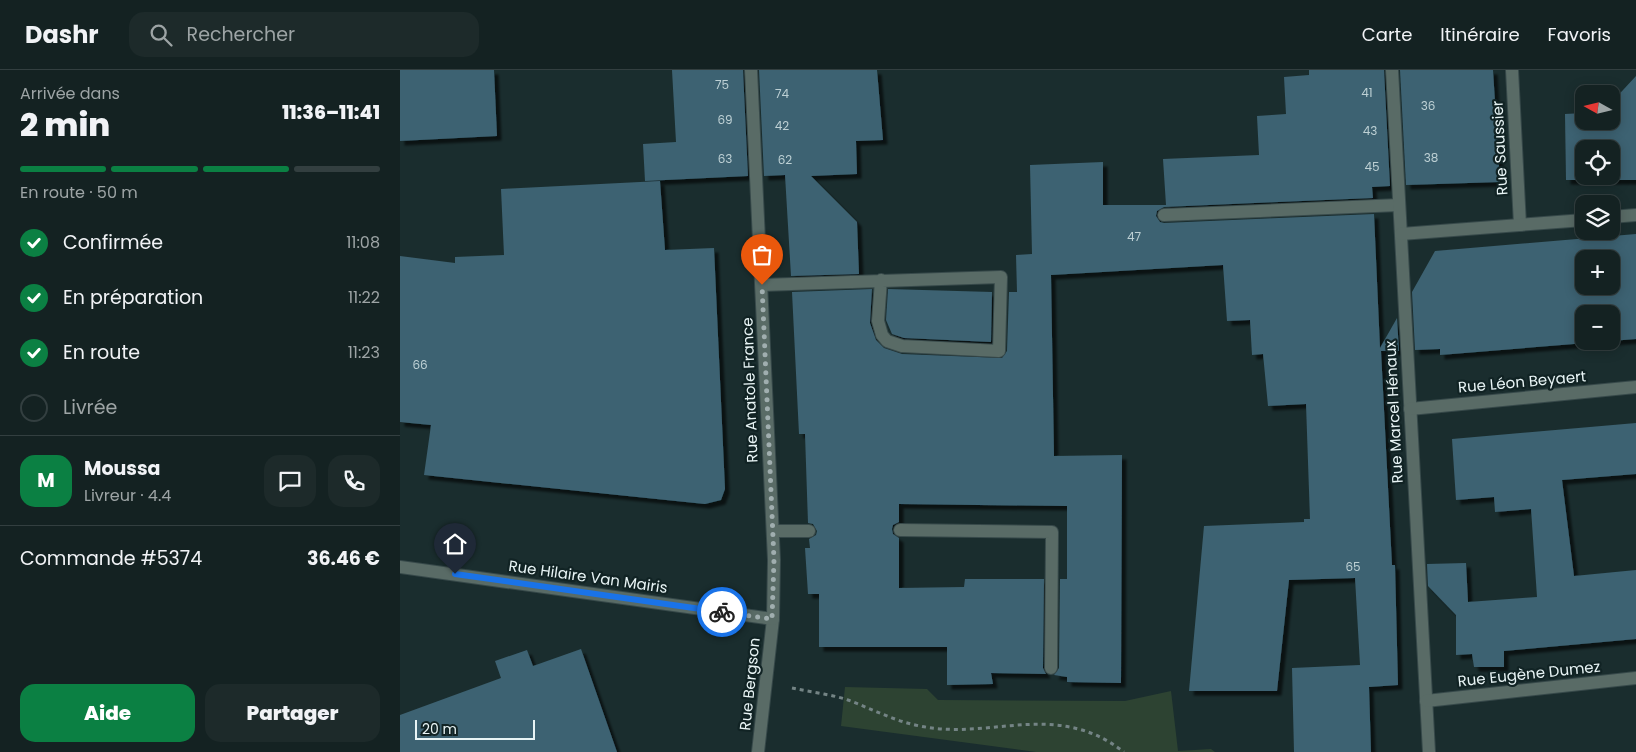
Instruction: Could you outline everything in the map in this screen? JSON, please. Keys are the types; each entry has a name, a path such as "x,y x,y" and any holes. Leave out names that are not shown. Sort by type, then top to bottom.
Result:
{"street":[{"name":"Rue Anatole France","path":"751,70 773,531 772,619"},
{"name":"Rue Marcel Hénaux","path":"1392,70 1429,752"},
{"name":"Rue Saussier","path":"1512,70 1520,225"},
{"path":"1164,215 1399,205"},
{"path":"1620,216 1636,215"},
{"path":"1401,234 1575,221"},
{"path":"762,285 881,280 1001,277 999,351 902,346 887,341 882,335 878,321 881,280"},
{"name":"Rue Léon Beyaert","path":"1410,408 1636,387"},
{"path":"900,530 1052,532 1051,668"},
{"path":"773,531 809,532"},
{"name":"Rue Hilaire Van Mairis","path":"400,567 772,619"},
{"name":"Rue Bergson","path":"758,752 767,683 772,619"},
{"name":"Rue Eugène Dumez","path":"1426,701 1636,678"}],"path":[{"path":"767,683 847,700 902,722 939,729 1026,723 1068,727 1102,738 1124,752"}],"green space":[{"path":"845,687 927,689 938,700 1125,701 1171,691 1178,751 1211,749 1215,752 1036,752 841,726"}],"building":[{"path":"400,70 494,70 497,136 400,141"},
{"path":"672,70 743,70 748,176 645,181 643,144 676,142"},
{"path":"759,70 877,70 883,140 856,141 857,174 811,176 857,222 859,274 791,276 785,175 764,176"},
{"path":"1309,70 1384,70 1390,186 1372,187 1373,198 1164,207 1157,211 1156,216 1160,222 1164,223 1374,214 1380,348 1397,318 1399,351 1381,351 1392,565 1395,565 1398,685 1369,687 1371,752 1294,752 1292,668 1360,665 1355,578 1289,580 1277,691 1189,691 1204,526 1304,522 1304,519 1310,519 1306,404 1268,406 1263,354 1252,355 1250,320 1227,321 1223,265 1051,275 1054,456 1122,455 1121,683 1067,682 1067,677 1054,675 1059,668 1060,579 1067,579 1067,506 899,504 899,522 893,525 892,529 893,534 899,538 899,588 964,587 965,579 1044,579 1043,668 1046,674 991,673 993,684 947,685 947,647 819,647 819,594 808,594 805,548 810,548 809,539 816,535 817,531 813,524 808,523 805,434 799,434 792,292 872,289 870,323 876,340 884,348 902,354 1002,358 1007,351 1009,292 1017,292 1016,255 1032,254 1030,165 1103,162 1103,205 1166,205 1163,159 1259,155 1257,116 1286,114 1284,77 1309,75"},
{"path":"1400,70 1493,70 1500,182 1406,185"},
{"path":"1636,76 1636,180 1620,180 1620,140 1575,140 1575,180 1566,180 1565,114 1575,113 1575,130 1620,130 1620,93"},
{"path":"660,181 665,250 714,248 725,489 721,500 705,504 424,475 431,425 400,422 400,256 455,263 455,257 504,255 501,189"},
{"path":"1636,234 1636,339 1620,340 1620,305 1575,305 1575,344 1440,355 1440,349 1415,350 1412,292 1435,251 1575,239 1620,240 1620,235"},
{"path":"888,289 992,292 991,342 904,338 892,334 886,320"},
{"path":"1636,423 1636,474 1562,480 1574,576 1636,570 1636,639 1504,651 1504,667 1474,667 1472,654 1456,655 1456,615 1428,586 1427,564 1466,563 1468,602 1537,597 1531,509 1495,512 1494,497 1456,500 1452,439"},
{"path":"581,649 617,752 400,752 400,715 501,678 495,661 527,650 533,666"}],"way so far":[{"path":"722,612 772,619 774,560 762,285"}],"route":[{"path":"455,574 722,612"}]}
